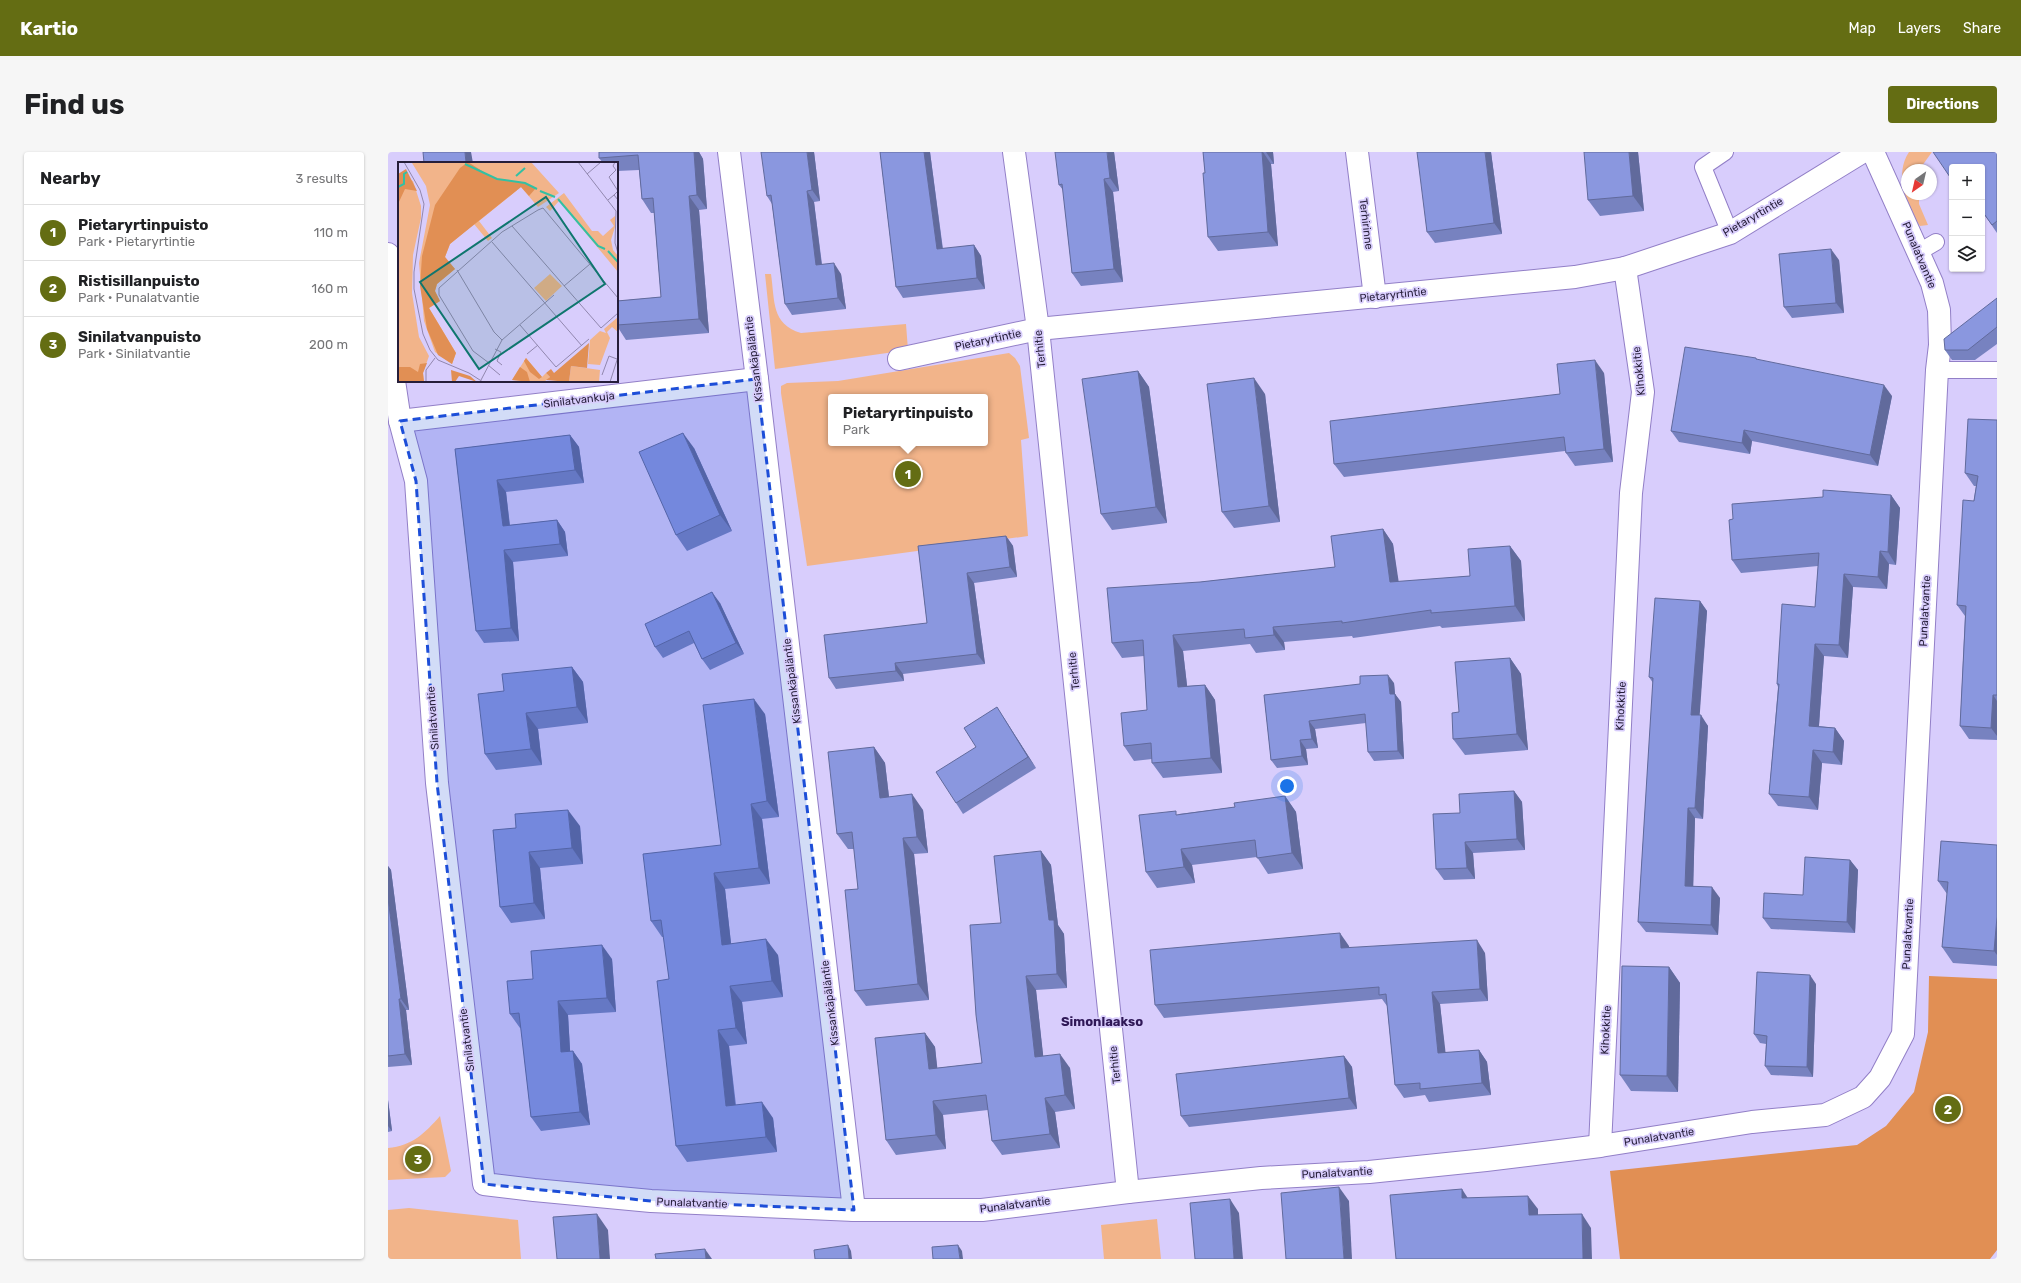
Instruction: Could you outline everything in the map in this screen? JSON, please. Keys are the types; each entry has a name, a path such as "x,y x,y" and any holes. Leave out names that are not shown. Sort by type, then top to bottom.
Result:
{"street":[{"name":"Kissankäpäläntie","path":"729,152 854,1210"},
{"name":"Terhitie","path":"1014,152 1038,329 1128,1192"},
{"name":"Terhirinne","path":"1357,152 1375,297"},
{"name":"Pietaryrtintie","path":"899,359 1038,329 1575,277 1625,268 1730,233 1862,152"},
{"name":"Punalatvantie","path":"484,1184 651,1201 854,1210 982,1210 1128,1192 1261,1178 1385,1170 1486,1160 1600,1146 1752,1122 1825,1115 1862,1097 1880,1078 1903,1034 1937,370 1940,345 1939,310 1932,282 1927,247 1874,152"},
{"name":"Sinilatvantie","path":"388,254 396,330 393,374 400,421 416,481 437,783 484,1184"},
{"name":"Kihokkitie","path":"1600,1146 1631,493 1643,392 1625,268"},
{"name":"Sinilatvankuja","path":"400,421 757,379"}],"lane":[{"path":"1725,152 1703,167 1730,233"},
{"path":"1937,370 1997,370"}],"highlighted area":[{"path":"757,379 854,1210 651,1201 484,1184 437,783 416,481 400,421"}],"shaded area":[{"path":"1909,152 1932,152 1923,164 1904,164"},
{"path":"1906,200 1919,200 1919,204 1928,225 1920,226"},
{"path":"765,274 771,274 774,302 779,317 784,324 791,329 801,333 906,324 908,350 775,369"},
{"path":"1009,353 1015,358 1020,366 1029,438 1021,440 1028,536 807,566 781,393 781,386 787,383 838,381"},
{"path":"1929,976 1997,979 1997,1250 1990,1259 1620,1259 1610,1171 1857,1145 1886,1126 1914,1092 1928,1032"},
{"path":"440,1116 451,1171 445,1177 388,1180 388,1148 404,1145 417,1138"},
{"path":"409,1208 518,1220 521,1259 388,1259 388,1210"},
{"path":"1157,1219 1161,1259 1104,1259 1101,1225"}],"building":[{"path":"423,152 465,152 466,162 424,162"},
{"path":"599,152 694,152 697,195 689,196 699,319 618,325 618,301 661,297 653,198 642,199 638,155 599,158"},
{"path":"761,152 807,152 812,190 807,191 816,265 834,263 838,298 785,304 771,195 767,196"},
{"path":"880,152 924,152 937,249 974,245 977,278 896,287"},
{"path":"1055,152 1107,152 1110,178 1104,179 1114,269 1072,273 1062,184 1059,185"},
{"path":"1203,152 1262,152 1268,232 1208,237 1203,173 1205,173"},
{"path":"1417,152 1485,152 1494,223 1427,232"},
{"path":"1584,152 1629,152 1633,196 1588,200"},
{"path":"1933,152 1997,152 1997,221 1992,225 1985,215 1985,164 1949,164 1949,176"},
{"path":"1831,249 1836,303 1784,307 1779,254"},
{"path":"1997,298 1997,327 1968,350 1945,350 1944,339"},
{"path":"1685,347 1756,358 1884,385 1870,455 1744,430 1742,443 1671,431"},
{"path":"1595,360 1604,449 1566,453 1564,437 1334,464 1330,421 1560,394 1557,364"},
{"path":"1138,371 1156,507 1101,514 1082,379"},
{"path":"1254,378 1269,506 1222,512 1207,384"},
{"path":"1968,419 1997,420 1997,695 1993,695 1991,728 1960,726 1966,606 1957,605 1963,500 1974,501 1978,476 1965,473"},
{"path":"683,433 720,515 676,535 639,452"},
{"path":"570,435 575,470 497,480 503,526 557,520 560,544 504,550 511,628 476,631 455,449"},
{"path":"1823,490 1891,495 1888,552 1880,551 1878,577 1844,574 1839,645 1815,644 1809,726 1835,728 1833,752 1813,750 1809,797 1769,794 1779,684 1777,684 1782,604 1815,607 1819,553 1732,560 1729,520 1733,519 1732,504 1823,497"},
{"path":"1383,529 1390,582 1470,576 1468,549 1510,546 1515,606 1431,613 1431,610 1342,623 1342,621 1273,627 1274,635 1245,638 1244,629 1173,635 1178,687 1205,685 1211,758 1152,763 1151,743 1124,746 1121,713 1147,710 1143,640 1112,643 1107,588 1200,582 1335,567 1331,536"},
{"path":"1006,536 1010,567 967,573 977,654 895,663 896,671 829,678 824,635 927,623 918,546"},
{"path":"712,592 736,643 702,659 689,631 655,647 645,624"},
{"path":"1655,598 1700,601 1691,715 1701,715 1695,808 1688,808 1685,886 1712,887 1711,925 1638,922 1653,678 1649,677"},
{"path":"1510,658 1517,734 1453,739 1452,713 1459,712 1455,662"},
{"path":"572,667 577,707 526,713 531,749 485,754 478,694 504,691 502,674"},
{"path":"1388,675 1390,694 1395,694 1398,751 1368,752 1365,714 1309,721 1312,739 1300,740 1302,756 1271,760 1264,695 1360,684 1360,676"},
{"path":"754,699 767,801 751,804 759,868 714,873 722,945 766,939 772,981 730,986 736,1028 718,1030 726,1106 762,1102 766,1137 676,1146 657,981 669,979 661,920 651,921 643,854 721,845 703,705"},
{"path":"997,707 1028,757 956,803 936,772 976,747 964,728"},
{"path":"874,747 880,798 912,794 917,837 903,838 918,984 855,991 845,890 858,889 852,832 837,834 828,752"},
{"path":"1514,791 1517,839 1465,842 1467,868 1436,869 1433,814 1460,813 1459,794"},
{"path":"1285,796 1292,853 1257,858 1255,840 1181,849 1184,867 1146,872 1139,815 1176,811 1176,815 1235,807 1234,803"},
{"path":"568,810 572,848 529,852 534,903 500,907 493,830 516,828 515,814"},
{"path":"1941,841 1997,845 1997,917 1994,951 1942,947 1948,882 1938,881"},
{"path":"1041,851 1049,920 1054,920 1057,974 1026,976 1035,1057 1060,1054 1065,1095 1045,1098 1050,1134 992,1141 986,1095 933,1101 936,1135 886,1140 875,1038 925,1033 929,1069 982,1063 976,1015 970,925 1001,923 994,856"},
{"path":"1805,857 1850,860 1847,922 1763,918 1764,893 1803,895"},
{"path":"388,898 401,999 399,999 405,1054 388,1056"},
{"path":"1340,933 1341,948 1477,940 1480,989 1432,992 1438,1053 1479,1050 1482,1083 1420,1089 1420,1083 1395,1085 1386,994 1379,995 1379,987 1155,1005 1150,950"},
{"path":"602,945 607,998 558,1001 561,1052 573,1051 580,1112 531,1117 519,1013 510,1014 507,981 533,979 531,951"},
{"path":"1622,966 1669,967 1667,1076 1620,1075"},
{"path":"1757,972 1810,975 1807,1067 1765,1066 1767,1036 1754,1034"},
{"path":"1344,1056 1349,1098 1181,1116 1176,1074"},
{"path":"1339,1187 1344,1259 1286,1259 1281,1193"},
{"path":"1462,1189 1462,1198 1528,1196 1529,1215 1582,1214 1583,1259 1396,1259 1390,1195"},
{"path":"1230,1199 1234,1259 1195,1259 1190,1203"},
{"path":"597,1214 600,1259 557,1259 553,1217"},
{"path":"848,1245 849,1259 815,1259 814,1250"},
{"path":"958,1245 960,1259 933,1259 932,1247"},
{"path":"705,1249 706,1259 656,1259 655,1254"}],"place":[{"name":"Pietaryrtinpuisto","path":"908,474"},
{"name":"Ristisillanpuisto","path":"1948,1109"},
{"name":"Sinilatvanpuisto","path":"418,1159"}],"district":[{"name":"Simonlaakso","path":"1102,1021"}]}
